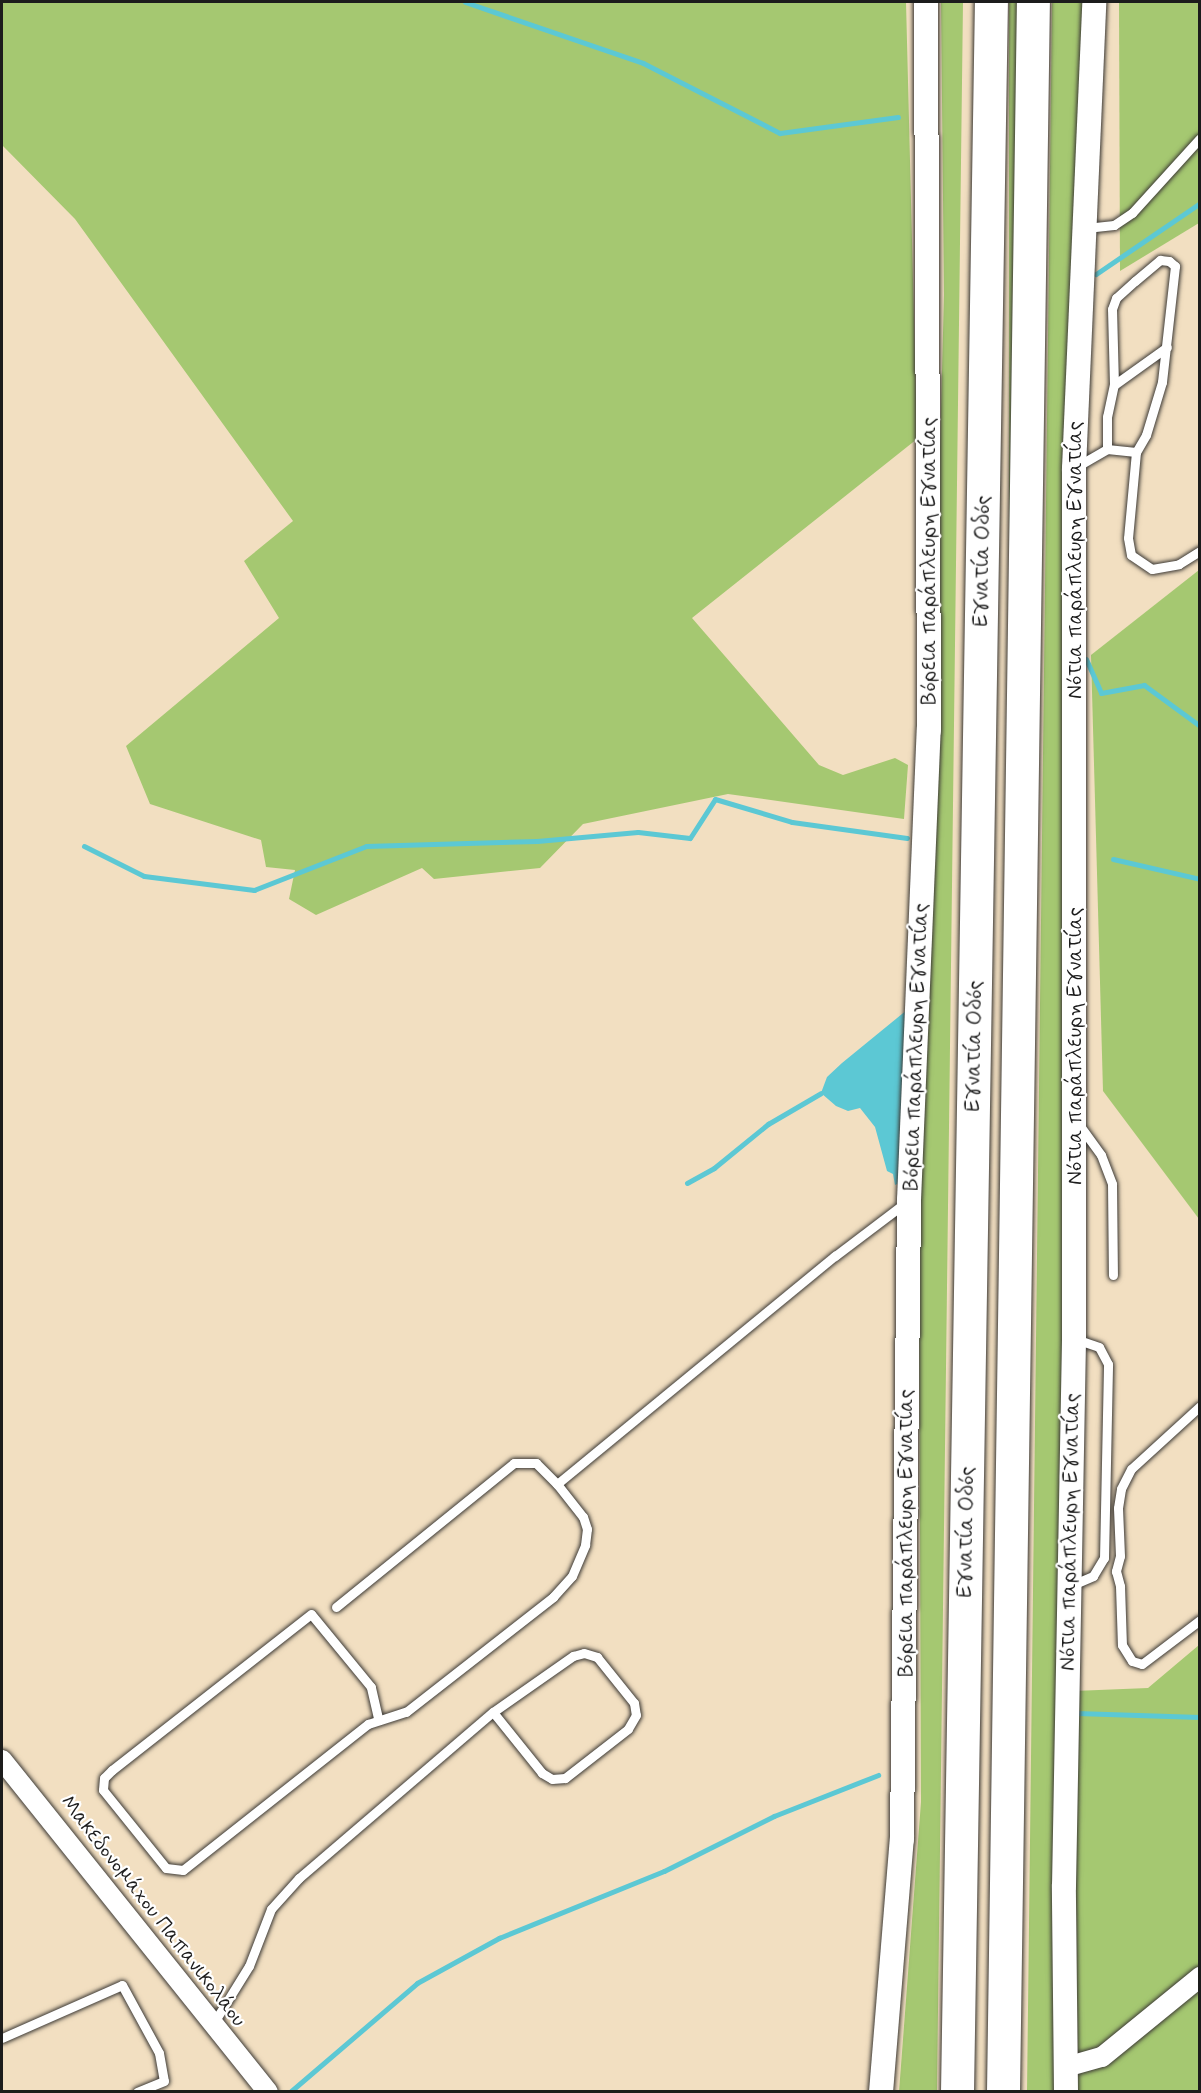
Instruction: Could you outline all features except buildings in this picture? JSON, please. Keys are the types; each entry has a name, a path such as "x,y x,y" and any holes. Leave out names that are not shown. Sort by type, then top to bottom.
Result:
{"highway":[{"name":"Εγνατία Οδός","path":"957,2091 991,2"},
{"name":"Εγνατία Οδός","path":"1003,2091 1033,2"}],"street":[{"name":"Βόρεια παράπλευρη Εγνατίας","path":"882,2091 905,1765 909,1200 929,729 926,2"},
{"name":"Νότια παράπλευρη Εγνατίας","path":"1066,2091 1064,1886 1074,1339 1074,468 1094,2"},
{"name":"Μακεδονομάχου Παπανικολάου","path":"2,1760 212,2026 268,2091"},
{"path":"1066,2067 1102,2057 1200,1977"}],"lane":[{"path":"1084,228 1114,225 1132,213 1200,138"},
{"path":"1107,449 1107,417 1114,385 1112,309 1116,298 1160,260 1175,266 1167,347 1162,382 1146,435 1136,452 1128,538 1131,555 1152,569 1179,564 1200,552"},
{"path":"1114,385 1167,347"},
{"path":"1074,468 1107,449 1136,452"},
{"path":"1075,1119 1101,1155 1112,1184 1113,1275"},
{"path":"557,1484 835,1256 909,1200"},
{"path":"1069,1586 1093,1576 1101,1563 1108,1364 1099,1347 1074,1339"},
{"path":"1200,1406 1131,1469 1121,1489 1118,1508 1120,1556 1116,1571 1120,1586 1122,1645 1131,1661 1142,1664 1200,1620"},
{"path":"336,1607 514,1463 537,1462 583,1517 587,1529 581,1558 566,1584 406,1712 378,1718 183,1870 166,1868 103,1790 104,1778 112,1770 311,1614 371,1687 378,1718"},
{"path":"1101,1563 1116,1571"},
{"path":"212,2026 249,1966 271,1909 299,1878 493,1712 573,1656 584,1653 597,1657 634,1703 636,1715 628,1729 565,1778 552,1779 542,1773 493,1712"},
{"path":"2,2038 122,1985 159,2053 164,2081 136,2091"}],"green space":[{"path":"2,2 906,2 917,439 692,618 819,765 843,775 895,758 908,765 904,819 728,794 583,824 540,868 434,879 422,868 316,915 289,899 295,870 266,867 261,840 150,804 126,746 279,618 244,561 293,521 75,219 2,145"},
{"path":"941,2 963,2 937,2091 899,2092 921,1802 919,1250 944,295"},
{"path":"1009,2 1018,2 1018,1378 1009,1378"},
{"path":"1052,2 1085,2 1069,748 1056,2091 1027,2092"},
{"path":"1119,2 1200,2 1199,223 1120,271"},
{"path":"1199,570 1199,1219 1103,1091 1091,655"},
{"path":"1199,1645 1199,2091 1078,2091 1074,1691 1148,1688"}],"water":[{"path":"913,1005 901,1182 895,1185 893,1174 887,1171 875,1127 860,1108 848,1111 836,1106 821,1093 827,1077"}],"waterway":[{"path":"465,2 643,63 780,133 898,117"},
{"path":"1096,274 1200,203"},
{"path":"1086,659 1101,693 1144,685 1200,726"},
{"path":"84,846 144,876 254,890 366,846 537,841 638,832 690,838 715,799 792,822 907,838"},
{"path":"1113,859 1200,879"},
{"path":"687,1183 714,1168 768,1124 821,1093"},
{"path":"1076,1713 1200,1717"},
{"path":"290,2092 417,1983 499,1938 664,1871 774,1816 878,1775"}]}
